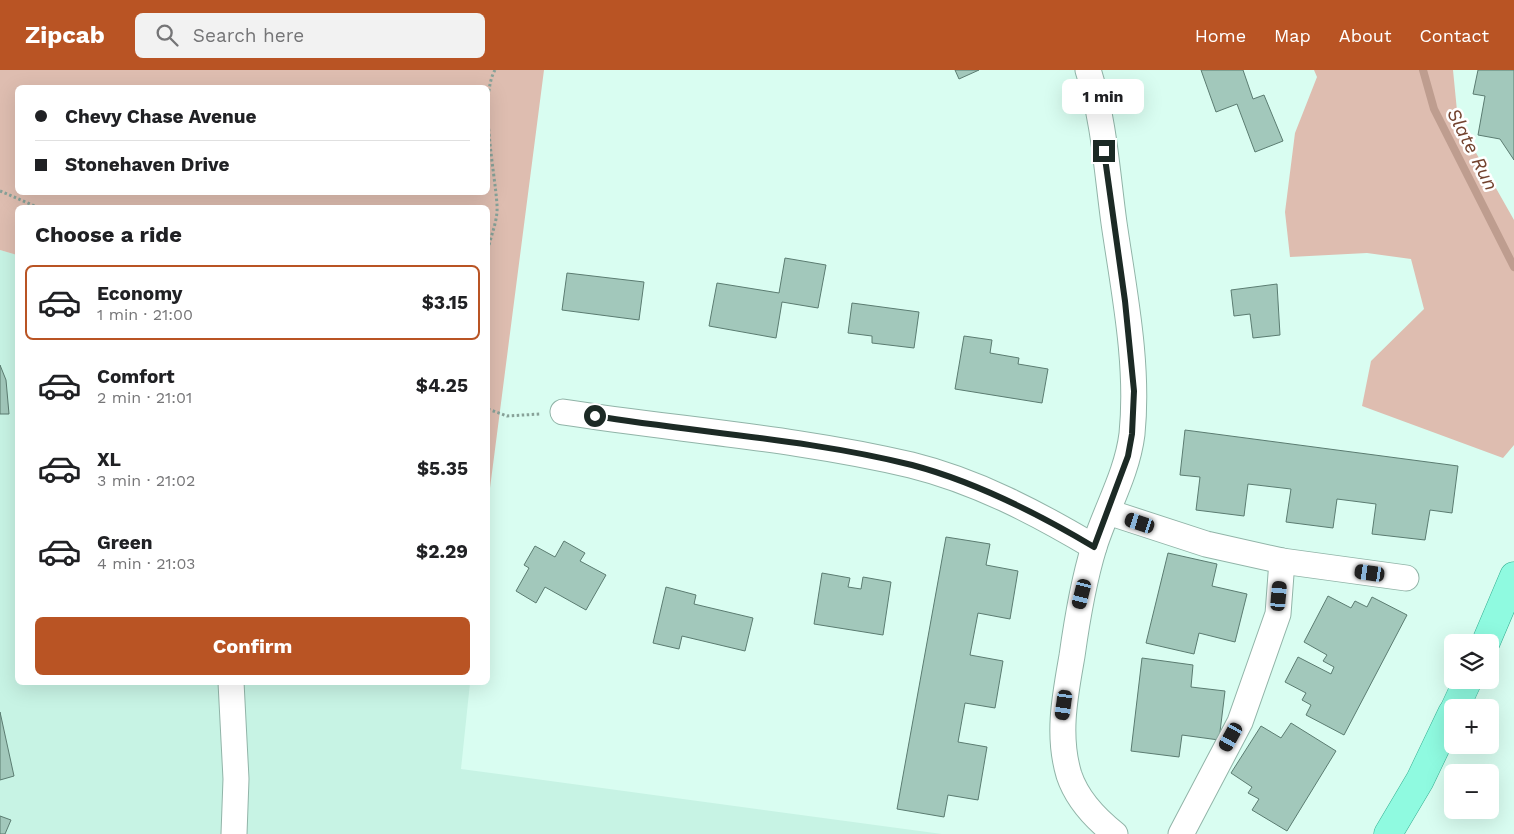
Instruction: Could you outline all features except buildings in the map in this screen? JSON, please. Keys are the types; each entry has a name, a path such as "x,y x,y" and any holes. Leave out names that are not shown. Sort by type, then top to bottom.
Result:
{"main road":[{"path":"1489,634 1514,576"},
{"path":"1388,834 1420,780 1444,730"}],"street":[{"path":"1088,70 1094,90 1104,151 1125,301 1134,391 1132,434 1128,456 1094,547 1077,620 1062,722 1063,749 1070,777 1083,802 1100,822 1115,834"},
{"path":"563,412 795,443 913,465 985,490 1059,526 1094,547"},
{"path":"1108,512 1206,544 1282,561 1406,578"},
{"path":"1181,834 1240,722 1278,614 1282,561"},
{"path":"231,685 236,779 234,834"}],"path":[{"path":"490,91 495,70"},
{"path":"490,153 497,205 496,221 490,243"},
{"path":"0,191 32,205"},
{"path":"490,410 515,416 563,412"}],"shaded area":[{"path":"0,70 544,70 490,488 490,205 15,205 15,254 0,250"},
{"path":"1314,70 1453,70 1458,121 1514,220 1514,445 1503,458 1362,406 1371,361 1424,309 1411,259 1367,253 1290,257 1285,212 1295,133 1317,77"},
{"path":"0,250 15,254 15,685 470,685 461,769 942,834 0,834"}],"waterway":[{"name":"Slate Run","path":"1423,70 1434,109 1514,267"}],"route":[{"path":"595,416 795,443 913,465 985,490 1059,526 1094,547 1128,456 1132,434 1134,391 1125,301 1104,151"}]}
